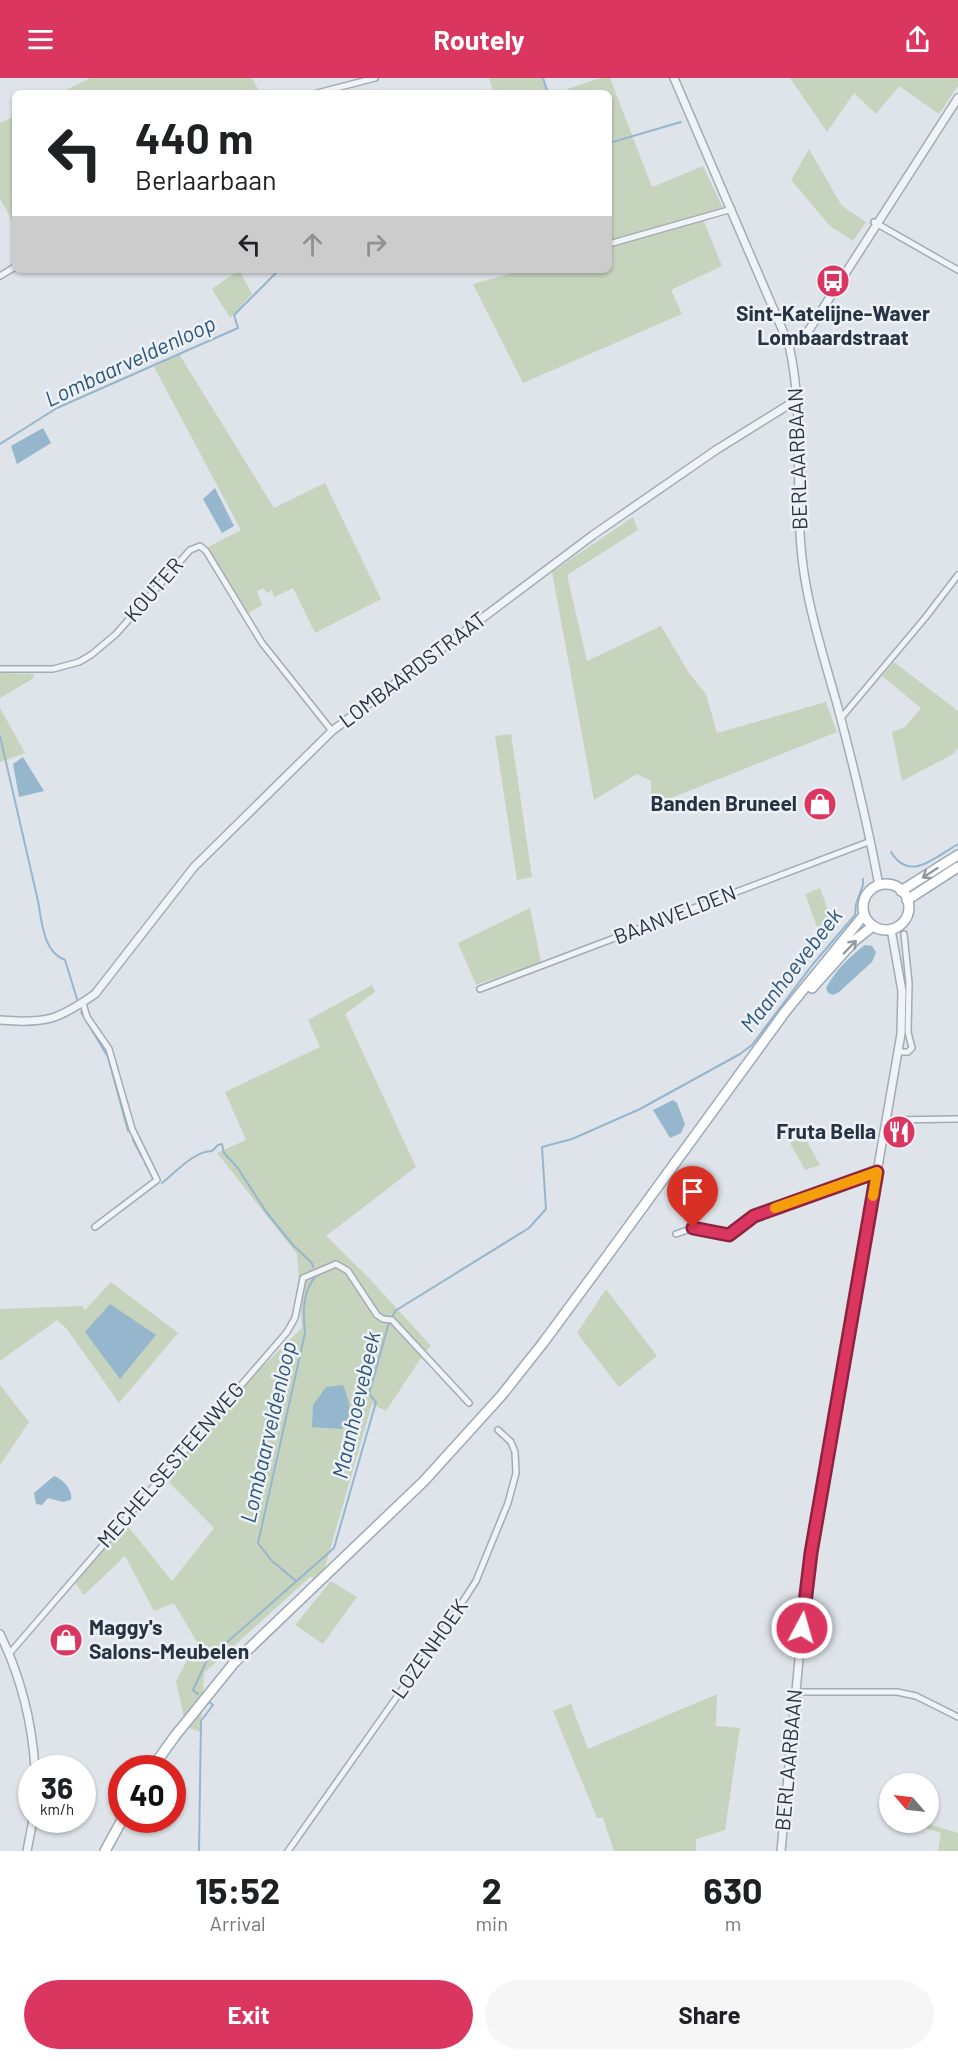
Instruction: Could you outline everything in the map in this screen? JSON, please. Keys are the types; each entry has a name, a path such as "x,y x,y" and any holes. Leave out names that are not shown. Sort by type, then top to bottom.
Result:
{"main road":[{"path":"901,891 958,855"},
{"path":"907,900 958,867"},
{"path":"891,885 901,891 907,900 908,909 905,920 891,929 884,930 873,926 864,915 863,906 871,890 879,886 891,885"},
{"path":"161,1755 234,1663 410,1495 501,1396 543,1343 769,1037 785,1012 864,915"},
{"path":"769,1037 854,941 873,926"},
{"path":"105,1851 115,1833"}],"street":[{"path":"329,90 375,78"},
{"name":"BERLAARBAAN","path":"674,78 789,345 798,399 801,544 806,585 871,841 879,886"},
{"path":"789,345 809,330 862,246 865,236 876,223 884,207 896,193 958,98"},
{"path":"612,243 732,209"},
{"path":"876,223 958,270"},
{"name":"LOMBAARDSTRAAT","path":"0,1020 50,1020 95,994 194,867 332,731 593,535 716,450 798,399"},
{"name":"KOUTER","path":"0,669 53,669 91,656 116,634 190,550 200,546 206,551 262,643 332,731"},
{"path":"841,718 958,575"},
{"name":"BAANVELDEN","path":"480,988 871,841"},
{"name":"BERLAARBAAN","path":"781,1851 795,1692 811,1553 902,1023 902,991 891,929"},
{"path":"898,1052 908,1052 912,1048 908,1032 909,983 904,934"},
{"path":"83,1003 87,1017 109,1050 132,1129 157,1180 95,1227"},
{"path":"887,1120 958,1119"},
{"path":"676,1234 693,1228 729,1235 754,1216 877,1172"},
{"name":"MECHELSESTEENWEG","path":"9,1654 287,1332 295,1318 303,1278 336,1264 348,1271 376,1315 392,1320 469,1403"},
{"name":"LOZENHOEK","path":"288,1851 449,1623 476,1581 508,1503 516,1473 515,1452 511,1442 498,1430"},
{"path":"0,1634 9,1654 27,1713 33,1755"},
{"path":"795,1692 897,1692 916,1696 958,1717"},
{"path":"27,1851 30,1833"}],"green space":[{"path":"90,78 252,78 258,90 66,90"},
{"path":"489,78 543,78 547,90 493,90"},
{"path":"601,78 610,78 652,187 703,166 723,208 612,241 612,90 567,89"},
{"path":"790,78 958,78 958,86 939,114 899,86 876,114 854,93 827,132"},
{"path":"12,117 12,220 0,199 0,123"},
{"path":"809,149 842,206 866,222 853,241 830,226 791,180"},
{"path":"703,219 722,266 671,290 682,314 523,383 473,284 512,273 612,273 612,245"},
{"path":"235,273 241,273 252,294 230,318 212,289"},
{"path":"179,354 274,508 325,483 381,599 315,633 293,588 274,597 272,590 266,593 264,588 257,591 262,605 247,614 208,547 241,530 154,367"},
{"path":"633,517 638,530 567,575 587,661 661,626 689,673 706,694 717,733 826,702 837,732 651,806 651,781 637,774 594,800 552,572"},
{"path":"894,662 958,711 958,748 953,754 902,781 892,732 905,727 921,708 882,676"},
{"path":"0,673 33,674 34,678 0,698"},
{"path":"0,708 25,753 0,762"},
{"path":"511,734 532,877 517,880 495,736"},
{"path":"820,888 832,921 817,927 805,894"},
{"path":"530,908 541,962 476,985 458,943"},
{"path":"372,985 375,992 345,1014 416,1167 326,1236 368,1277 431,1346 386,1411 372,1404 321,1581 310,1577 204,1673 201,1732 186,1727 176,1681 197,1642 174,1603 154,1611 125,1556 84,1595 74,1581 126,1524 172,1581 214,1528 157,1470 302,1328 297,1254 217,1153 246,1140 225,1092 320,1047 308,1020"},
{"path":"804,1136 820,1165 805,1170 790,1143"},
{"path":"111,1282 178,1333 119,1403 67,1329 57,1320 0,1361 0,1309 82,1306 85,1310"},
{"path":"606,1289 657,1356 619,1387 577,1333"},
{"path":"0,1385 29,1422 0,1465"},
{"path":"331,1581 357,1597 323,1644 295,1625"},
{"path":"717,1694 716,1726 740,1728 725,1830 696,1839 696,1851 614,1851 603,1818 597,1818 553,1711 571,1704 588,1749"},
{"path":"939,1827 958,1833 958,1851 938,1851 941,1833"}],"water":[{"path":"43,428 51,443 17,464 11,446"},
{"path":"215,488 234,526 222,533 203,499"},
{"path":"23,757 44,791 19,797 13,764"},
{"path":"865,945 872,946 876,952 872,962 839,992 833,995 828,993 826,988 834,976 848,959"},
{"path":"673,1100 677,1103 685,1124 681,1133 670,1138 653,1110"},
{"path":"110,1304 156,1335 120,1379 85,1332"},
{"path":"343,1385 350,1408 342,1429 312,1427 313,1405 326,1387"},
{"path":"54,1476 67,1485 71,1500 63,1502 48,1498 42,1505 36,1504 34,1493"}],"waterway":[{"path":"543,78 547,90"},
{"name":"Lombaarveldenloop","path":"612,142 681,122"},
{"name":"Lombaarveldenloop","path":"0,444 57,408 238,328 234,315 276,273"},
{"name":"Lombaarveldenloop","path":"0,736 42,927 52,950 65,960 77,999"},
{"name":"Maanhoevebeek","path":"891,852 898,861 906,866 914,867 932,860 958,844"},
{"name":"Maanhoevebeek","path":"198,1694 193,1690 207,1660 334,1548 376,1402 369,1394 388,1326 395,1311 529,1228 546,1209 542,1147 572,1139 640,1109 740,1054 752,1045 813,964 855,915 863,879"},
{"name":"Lombaarveldenloop","path":"81,1012 108,1057 128,1131"},
{"name":"Lombaarveldenloop","path":"133,1140 142,1157"},
{"name":"Lombaarveldenloop","path":"162,1183 192,1158 212,1151 222,1144 224,1153 237,1167 267,1213 293,1245 312,1263 313,1267"},
{"name":"Lombaarveldenloop","path":"145,1163 152,1176"},
{"name":"Lombaarveldenloop","path":"296,1581 272,1561 258,1543 305,1333 306,1295 316,1276"},
{"name":"Maanhoevebeek","path":"199,1851 201,1721 213,1705 209,1702"}],"slow traffic":[{"path":"775,1208 877,1172 873,1196"}],"place":[{"name":"Sint-Katelijne-Waver Lombaardstraat","path":"833,281"},
{"name":"Banden Bruneel","path":"820,804"},
{"name":"Fruta Bella","path":"899,1132"},
{"name":"Maggy's Salons-Meubelen","path":"66,1640"}],"route":[{"path":"693,1228 729,1235 754,1216 877,1172 811,1553 802,1628"}]}
